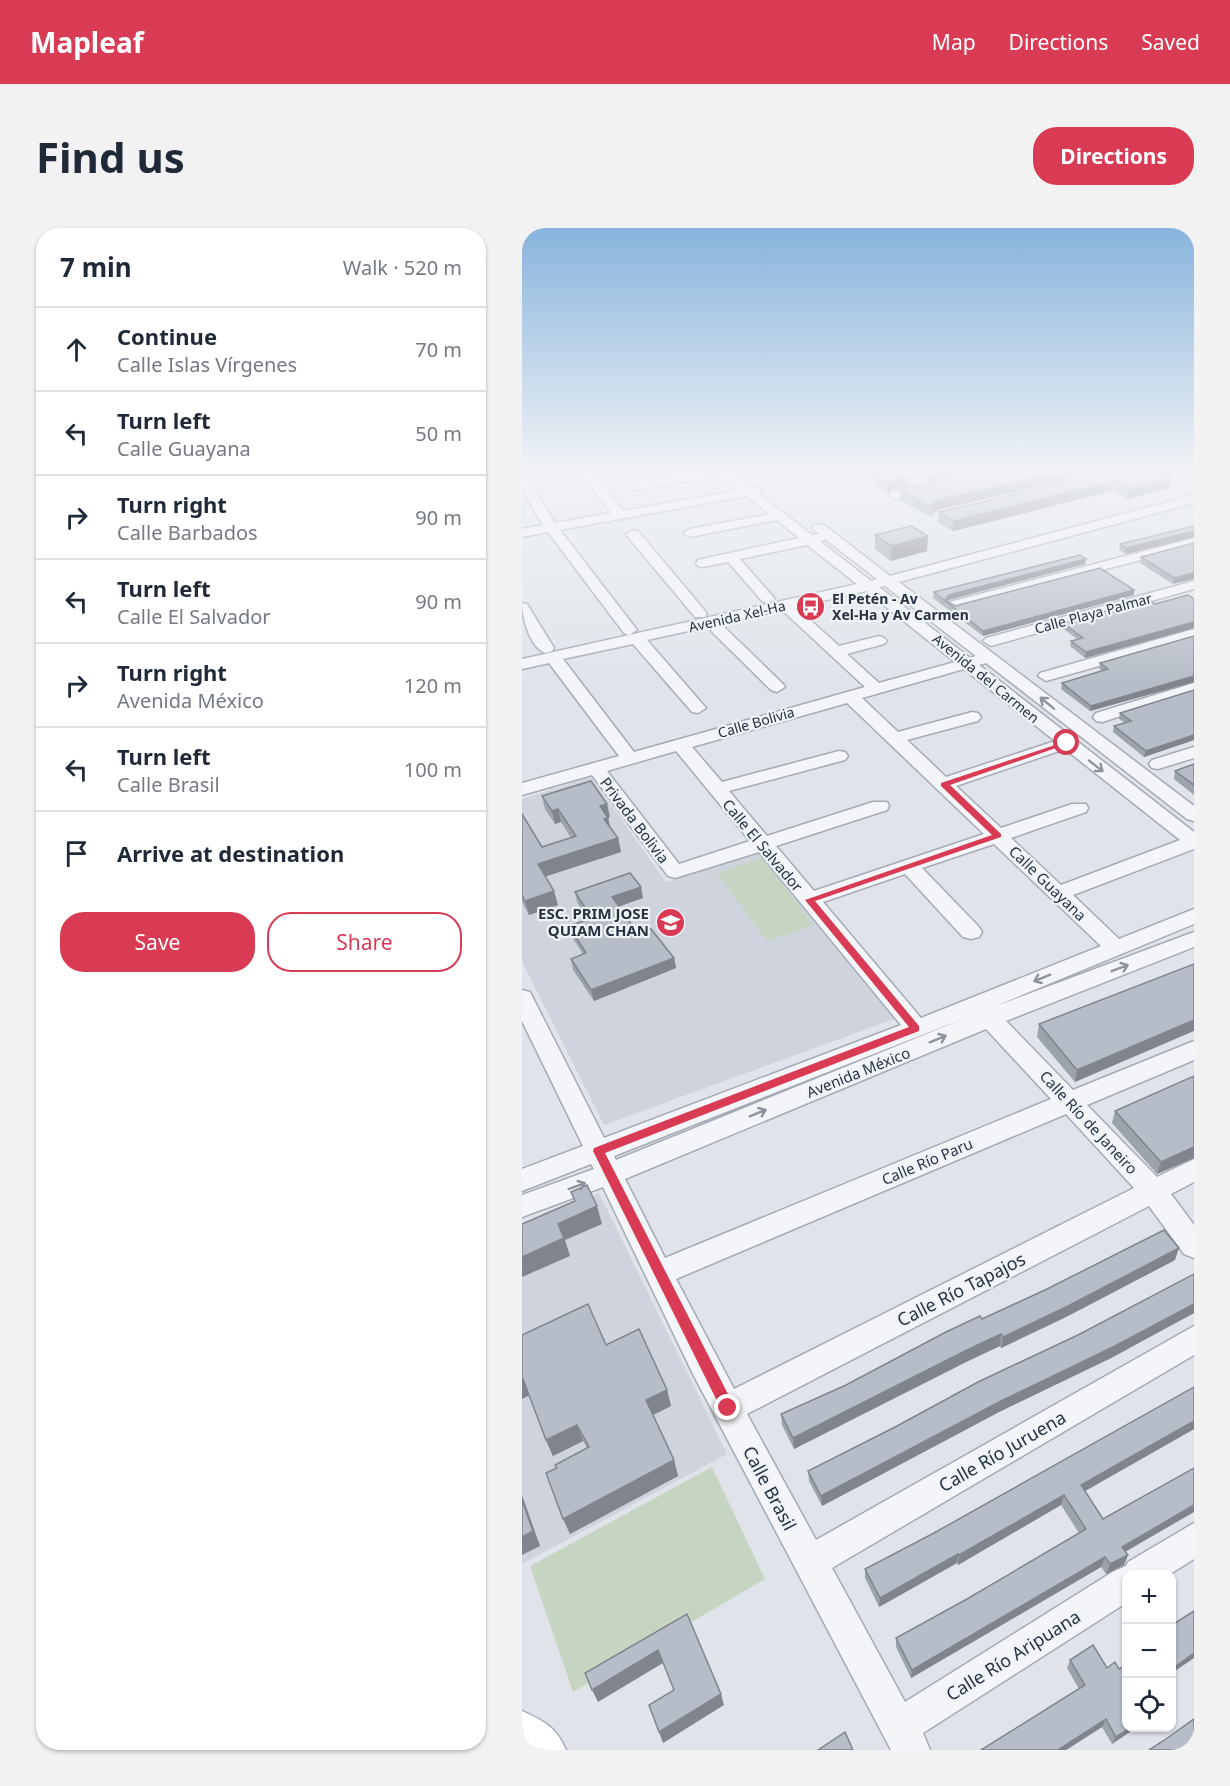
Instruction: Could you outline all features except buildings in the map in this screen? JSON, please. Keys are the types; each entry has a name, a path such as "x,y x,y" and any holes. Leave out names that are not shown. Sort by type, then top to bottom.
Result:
{"main road":[{"path":"522,1735 542,1750"}],"street":[{"path":"561,541 633,634 698,708"},
{"path":"639,541 705,618 777,687"},
{"path":"703,563 805,541"},
{"name":"Avenida del Carmen","path":"811,541 1194,842"},
{"name":"Avenida del Carmen","path":"836,541 883,577 991,649 1089,736 1194,815"},
{"name":"Avenida Xel-Ha","path":"883,577 1012,541"},
{"name":"Avenida Xel-Ha","path":"522,664 550,653 633,634 705,618 785,605 863,582 1026,541"},
{"path":"954,605 1194,542"},
{"path":"731,557 768,599"},
{"name":"Avenida Xel-Ha","path":"705,618 768,599 863,582"},
{"name":"Calle Playa Palmar","path":"991,649 1191,589"},
{"path":"785,605 876,688"},
{"path":"522,607 550,653 630,759"},
{"path":"1046,676 1194,634"},
{"path":"836,652 879,641"},
{"name":"Calle Bolivia","path":"522,789 969,663 991,649"},
{"name":"Avenida Xel-Ha","path":"522,653 550,653"},
{"path":"1102,717 1194,688"},
{"name":"Calle Guayana","path":"850,696 1116,948"},
{"path":"896,738 972,717"},
{"path":"944,784 1067,743"},
{"name":"Calle El Salvador","path":"680,744 916,1028"},
{"path":"1158,764 1194,752"},
{"path":"717,789 839,756"},
{"name":"Privada Bolivia","path":"596,768 675,873 762,844"},
{"path":"762,844 880,806"},
{"path":"809,900 1079,808"},
{"path":"1059,893 1194,842"},
{"path":"908,866 971,933"},
{"name":"Avenida México","path":"522,1206 604,1162 916,1028 983,1011 1116,948 1194,916"},
{"name":"Avenida México","path":"522,1180 604,1162 983,1011 1194,939"},
{"name":"Calle Brasil","path":"522,998 728,1408 905,1739"},
{"name":"Calle Río de Janeiro","path":"983,1011 1071,1101 1153,1190 1194,1246"},
{"name":"Calle Río Paru","path":"659,1273 1194,1050"},
{"name":"Calle Río Tapajos","path":"728,1408 1194,1170"},
{"name":"Calle Río Juruena","path":"809,1563 1194,1339"},
{"path":"1148,1570 1194,1540"},
{"name":"Calle Río Aripuana","path":"905,1739 1122,1586"}],"shaded area":[{"name":"ESC. PRIM JOSE QUIAM CHAN","path":"591,777 666,882 761,852 897,1018 604,1125 522,962 522,799"},
{"path":"599,1193 727,1454 522,1564 522,1226"}],"green space":[{"path":"762,858 814,925 767,941 717,873"},
{"path":"712,1467 765,1579 573,1692 530,1566"}],"place":[{"name":"El Petén - Av Xel-Ha y Av Carmen","path":"811,606"},
{"name":"ESC. PRIM JOSE QUIAM CHAN","path":"670,922"}],"route":[{"path":"728,1408 598,1151 916,1028 809,900 998,835 944,784 1067,743"}]}
